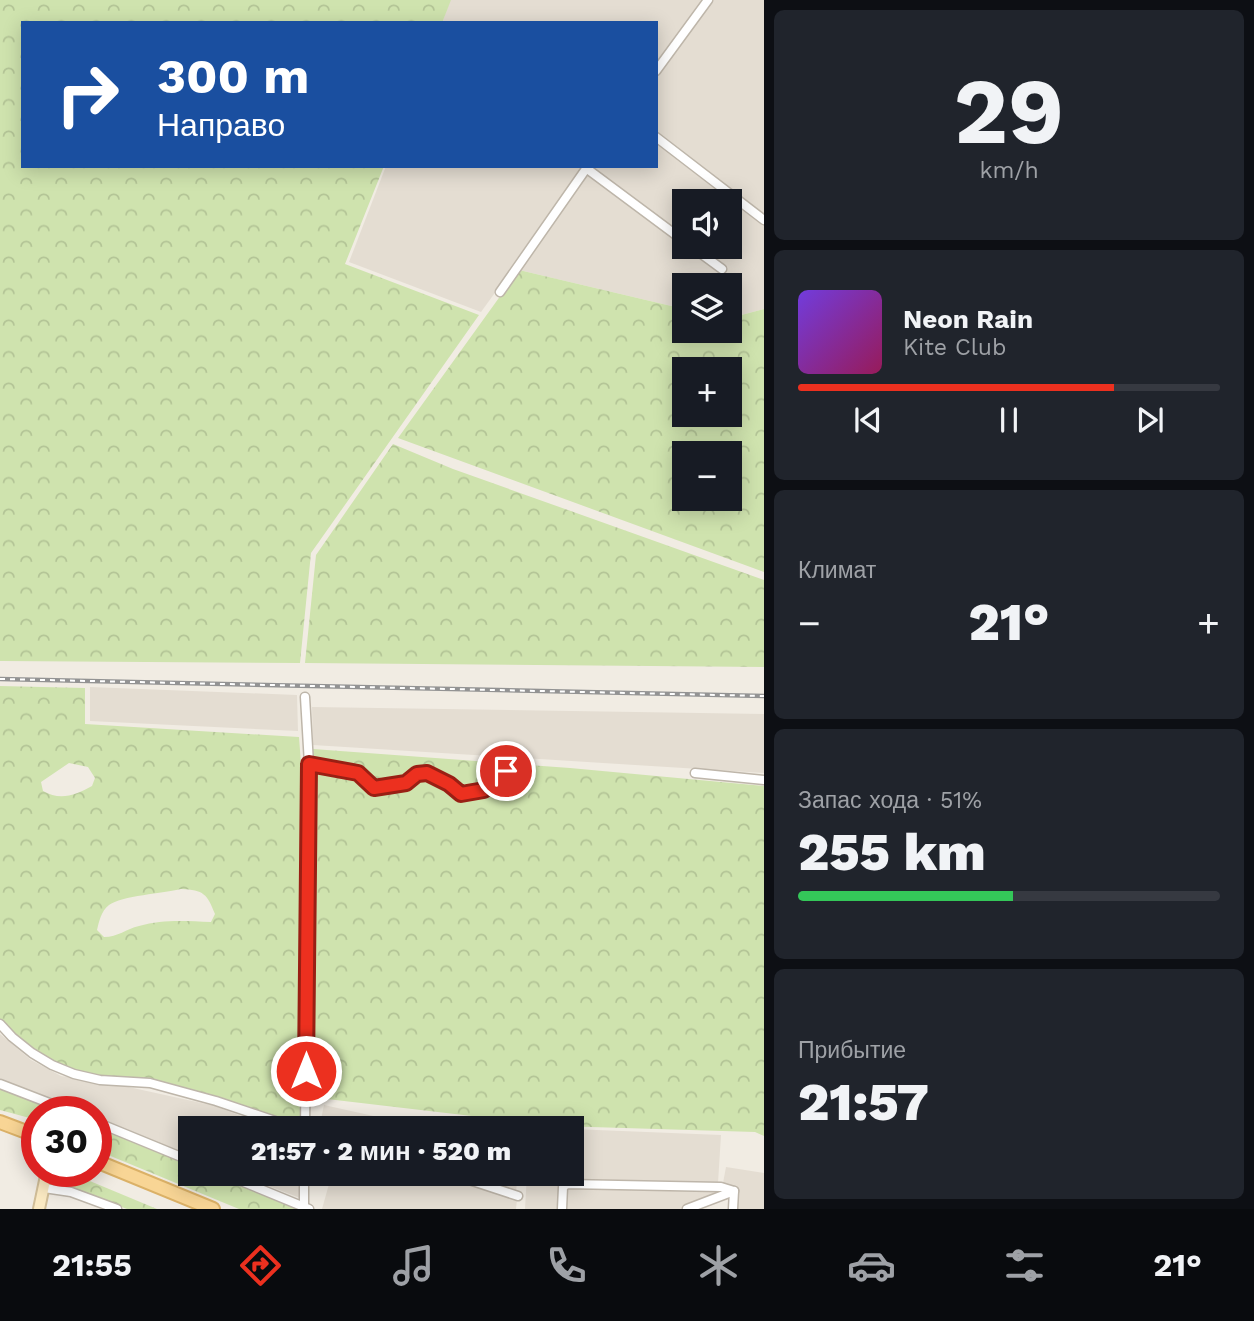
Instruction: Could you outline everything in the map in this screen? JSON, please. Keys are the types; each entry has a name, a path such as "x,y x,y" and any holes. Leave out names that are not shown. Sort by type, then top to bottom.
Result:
{"main road":[{"path":"0,1122 21,1130"},
{"path":"112,1168 213,1209"},
{"path":"39,1209 44,1188"}],"street":[{"path":"658,68 708,0"},
{"path":"658,138 763,215"},
{"path":"500,292 586,168"},
{"path":"588,168 672,232"},
{"path":"708,259 722,269"},
{"path":"304,697 309,764 306,1116"},
{"path":"309,764 358,773 374,788 406,783 417,774 427,773 449,784 461,794 484,790 506,771"},
{"path":"695,773 764,780"},
{"path":"0,1024 32,1053 74,1074 100,1080 150,1083 260,1116"},
{"path":"0,1084 31,1096"},
{"path":"112,1129 178,1156"},
{"path":"562,1209 563,1187 567,1184 721,1187 734,1191"},
{"path":"253,1186 306,1208 305,1186"},
{"path":"488,1186 518,1196"},
{"path":"44,1188 71,1192 117,1209"},
{"path":"687,1209 734,1191"},
{"path":"733,1209 734,1191"}],"shaded area":[{"path":"450,0 709,0 658,69 658,21 443,21"},
{"path":"711,0 764,0 764,309 742,315 742,273 672,273 672,306 519,270 592,168 658,168 658,74"},
{"path":"385,168 586,168 481,312 349,262"},
{"path":"90,687 297,695 298,731 90,721"},
{"path":"312,707 764,714 764,773 313,745"},
{"path":"0,1034 31,1060 61,1076 124,1086 215,1106 241,1116 178,1116 178,1151 112,1124 112,1096 40,1096 0,1081"},
{"path":"324,1105 374,1116 322,1116"},
{"path":"584,1129 721,1135 718,1183 584,1180"},
{"path":"726,1167 764,1173 764,1209 736,1209 737,1188 723,1183"},
{"path":"269,1186 300,1186 300,1198"},
{"path":"328,1186 477,1186 517,1199 516,1209 322,1209"},
{"path":"500,1186 517,1186 516,1191"},
{"path":"526,1186 559,1186 559,1209 525,1209"},
{"path":"566,1187 717,1190 717,1195 680,1209 565,1209"}],"green space":[{"path":"0,0 451,0 443,21 21,21 21,168 383,168 345,264 479,315 311,553 300,663 0,661"},
{"path":"519,270 672,306 672,343 742,343 742,315 764,309 764,572 398,438"},
{"path":"393,444 453,469 764,580 764,667 305,663 316,555"},
{"path":"0,686 85,688 85,724 299,737 303,790 302,1116 267,1116 213,1098 71,1071 32,1050 0,1020","holes":["69,763 88,767 95,778 92,786 68,796 56,796 43,791 41,782","181,889 204,894 210,902 215,914 211,922 157,922 109,937 104,937 97,930 104,910 115,902"]},
{"path":"313,749 764,786 764,1136 755,1132 584,1127 584,1116 472,1116 310,1097 317,791"},
{"path":"0,1088 21,1097 21,1116 0,1110"},
{"path":"112,1133 178,1160 178,1184 112,1157"},
{"path":"183,1186 244,1186 297,1209 239,1209"},
{"path":"104,1187 157,1209 127,1209 71,1188"}],"railway":[{"path":"0,679 764,696"}],"route":[{"path":"306,1071 309,764 358,773 374,788 406,783 417,774 427,773 449,784 461,794 484,790 506,771"}]}
